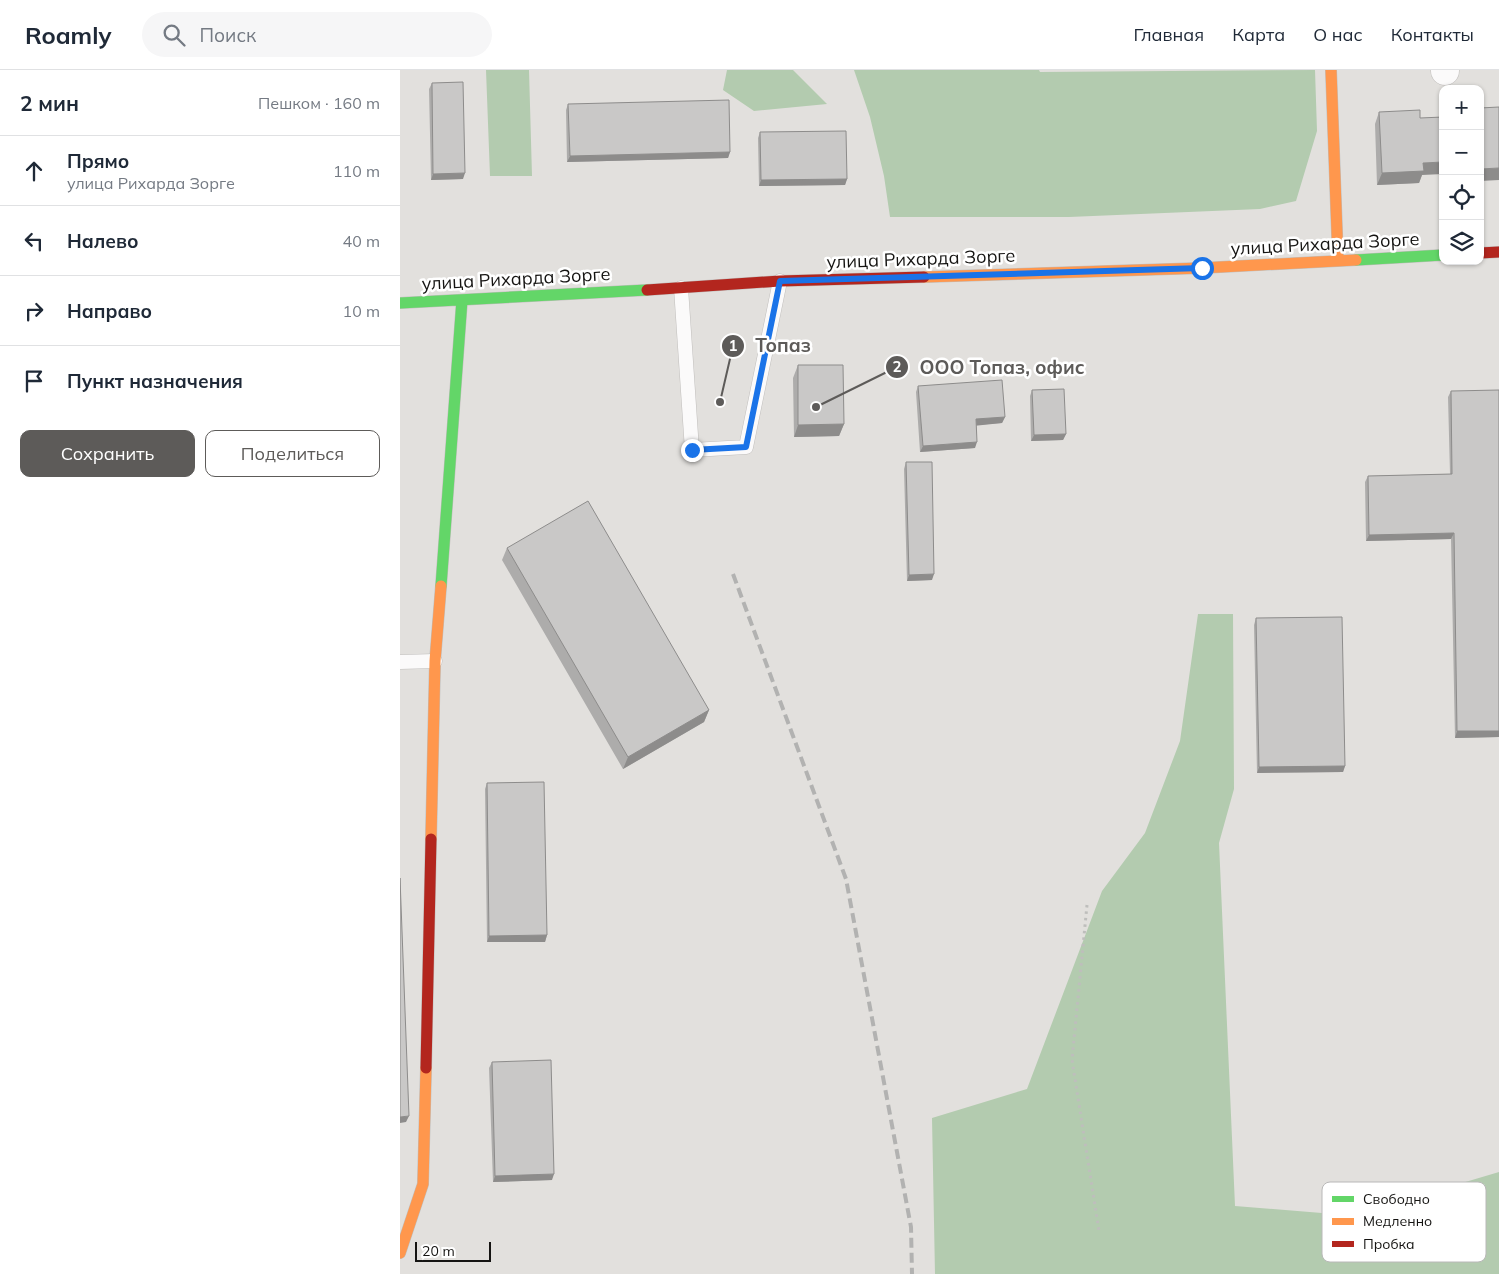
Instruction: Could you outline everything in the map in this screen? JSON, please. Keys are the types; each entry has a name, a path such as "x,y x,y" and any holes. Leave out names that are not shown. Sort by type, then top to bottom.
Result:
{"street":[{"path":"1331,70 1338,260"},
{"path":"1484,253 1499,252"},
{"name":"улица Рихарда Зорге","path":"400,303 780,281 1202,268 1439,255"},
{"path":"400,1253 423,1184 435,661 462,300"}],"lane":[{"path":"681,288 692,450 746,447 780,281"},
{"path":"400,662 435,661"}],"path":[{"path":"1087,905 1072,1060 1099,1231"}],"green space":[{"path":"486,70 529,70 532,176 490,176"},
{"path":"727,70 793,70 827,104 754,111 723,90"},
{"path":"854,70 1039,70 1040,72 1315,70 1317,131 1296,201 1260,209 1069,217 890,217 884,176 870,117"},
{"path":"1198,614 1233,614 1234,789 1219,843 1235,1206 1322,1213 1322,1262 1486,1262 1486,1182 1465,1182 1499,1172 1499,1274 935,1274 932,1118 1027,1089 1102,891 1145,833 1180,741"}],"building":[{"path":"463,82 465,173 433,174 432,83"},
{"path":"729,100 730,152 570,156 568,104"},
{"path":"1499,107 1499,168 1484,169 1484,108"},
{"path":"1420,110 1420,118 1439,117 1439,162 1423,163 1424,171 1382,173 1379,112"},
{"path":"846,131 847,179 761,180 760,132"},
{"path":"798,365 843,365 844,424 798,425"},
{"path":"1002,380 1005,417 976,419 977,442 923,446 918,386"},
{"path":"1064,389 1066,434 1034,435 1032,390"},
{"path":"1499,390 1499,731 1457,731 1454,533 1369,535 1368,476 1452,474 1451,391"},
{"path":"906,462 932,462 934,574 909,575"},
{"path":"588,501 709,710 628,757 507,548"},
{"path":"1342,617 1345,766 1259,767 1256,618"},
{"path":"544,782 547,935 489,936 487,783"},
{"path":"400,878 409,1116 400,1117"},
{"path":"551,1060 554,1174 495,1176 492,1062"}],"railway":[{"path":"733,574 846,879 911,1227 912,1274"}],"traffic: fast":[{"path":"1356,260 1439,255"},
{"path":"400,303 647,290"},
{"path":"441,586 462,300"}],"traffic: slow":[{"path":"1331,70 1338,260"},
{"path":"924,277 1202,268 1356,260"},
{"path":"431,839 435,661 441,586"},
{"path":"400,1253 423,1184 426,1068"}],"traffic: jam":[{"path":"1484,253 1499,252"},
{"path":"647,290 780,281 924,277"},
{"path":"426,1068 431,839"}],"place":[{"name":"Топаз","path":"720,402"},
{"name":"ООО Топаз, офис","path":"816,407"}],"route":[{"path":"692,450 746,447 780,281 1202,268"}]}
